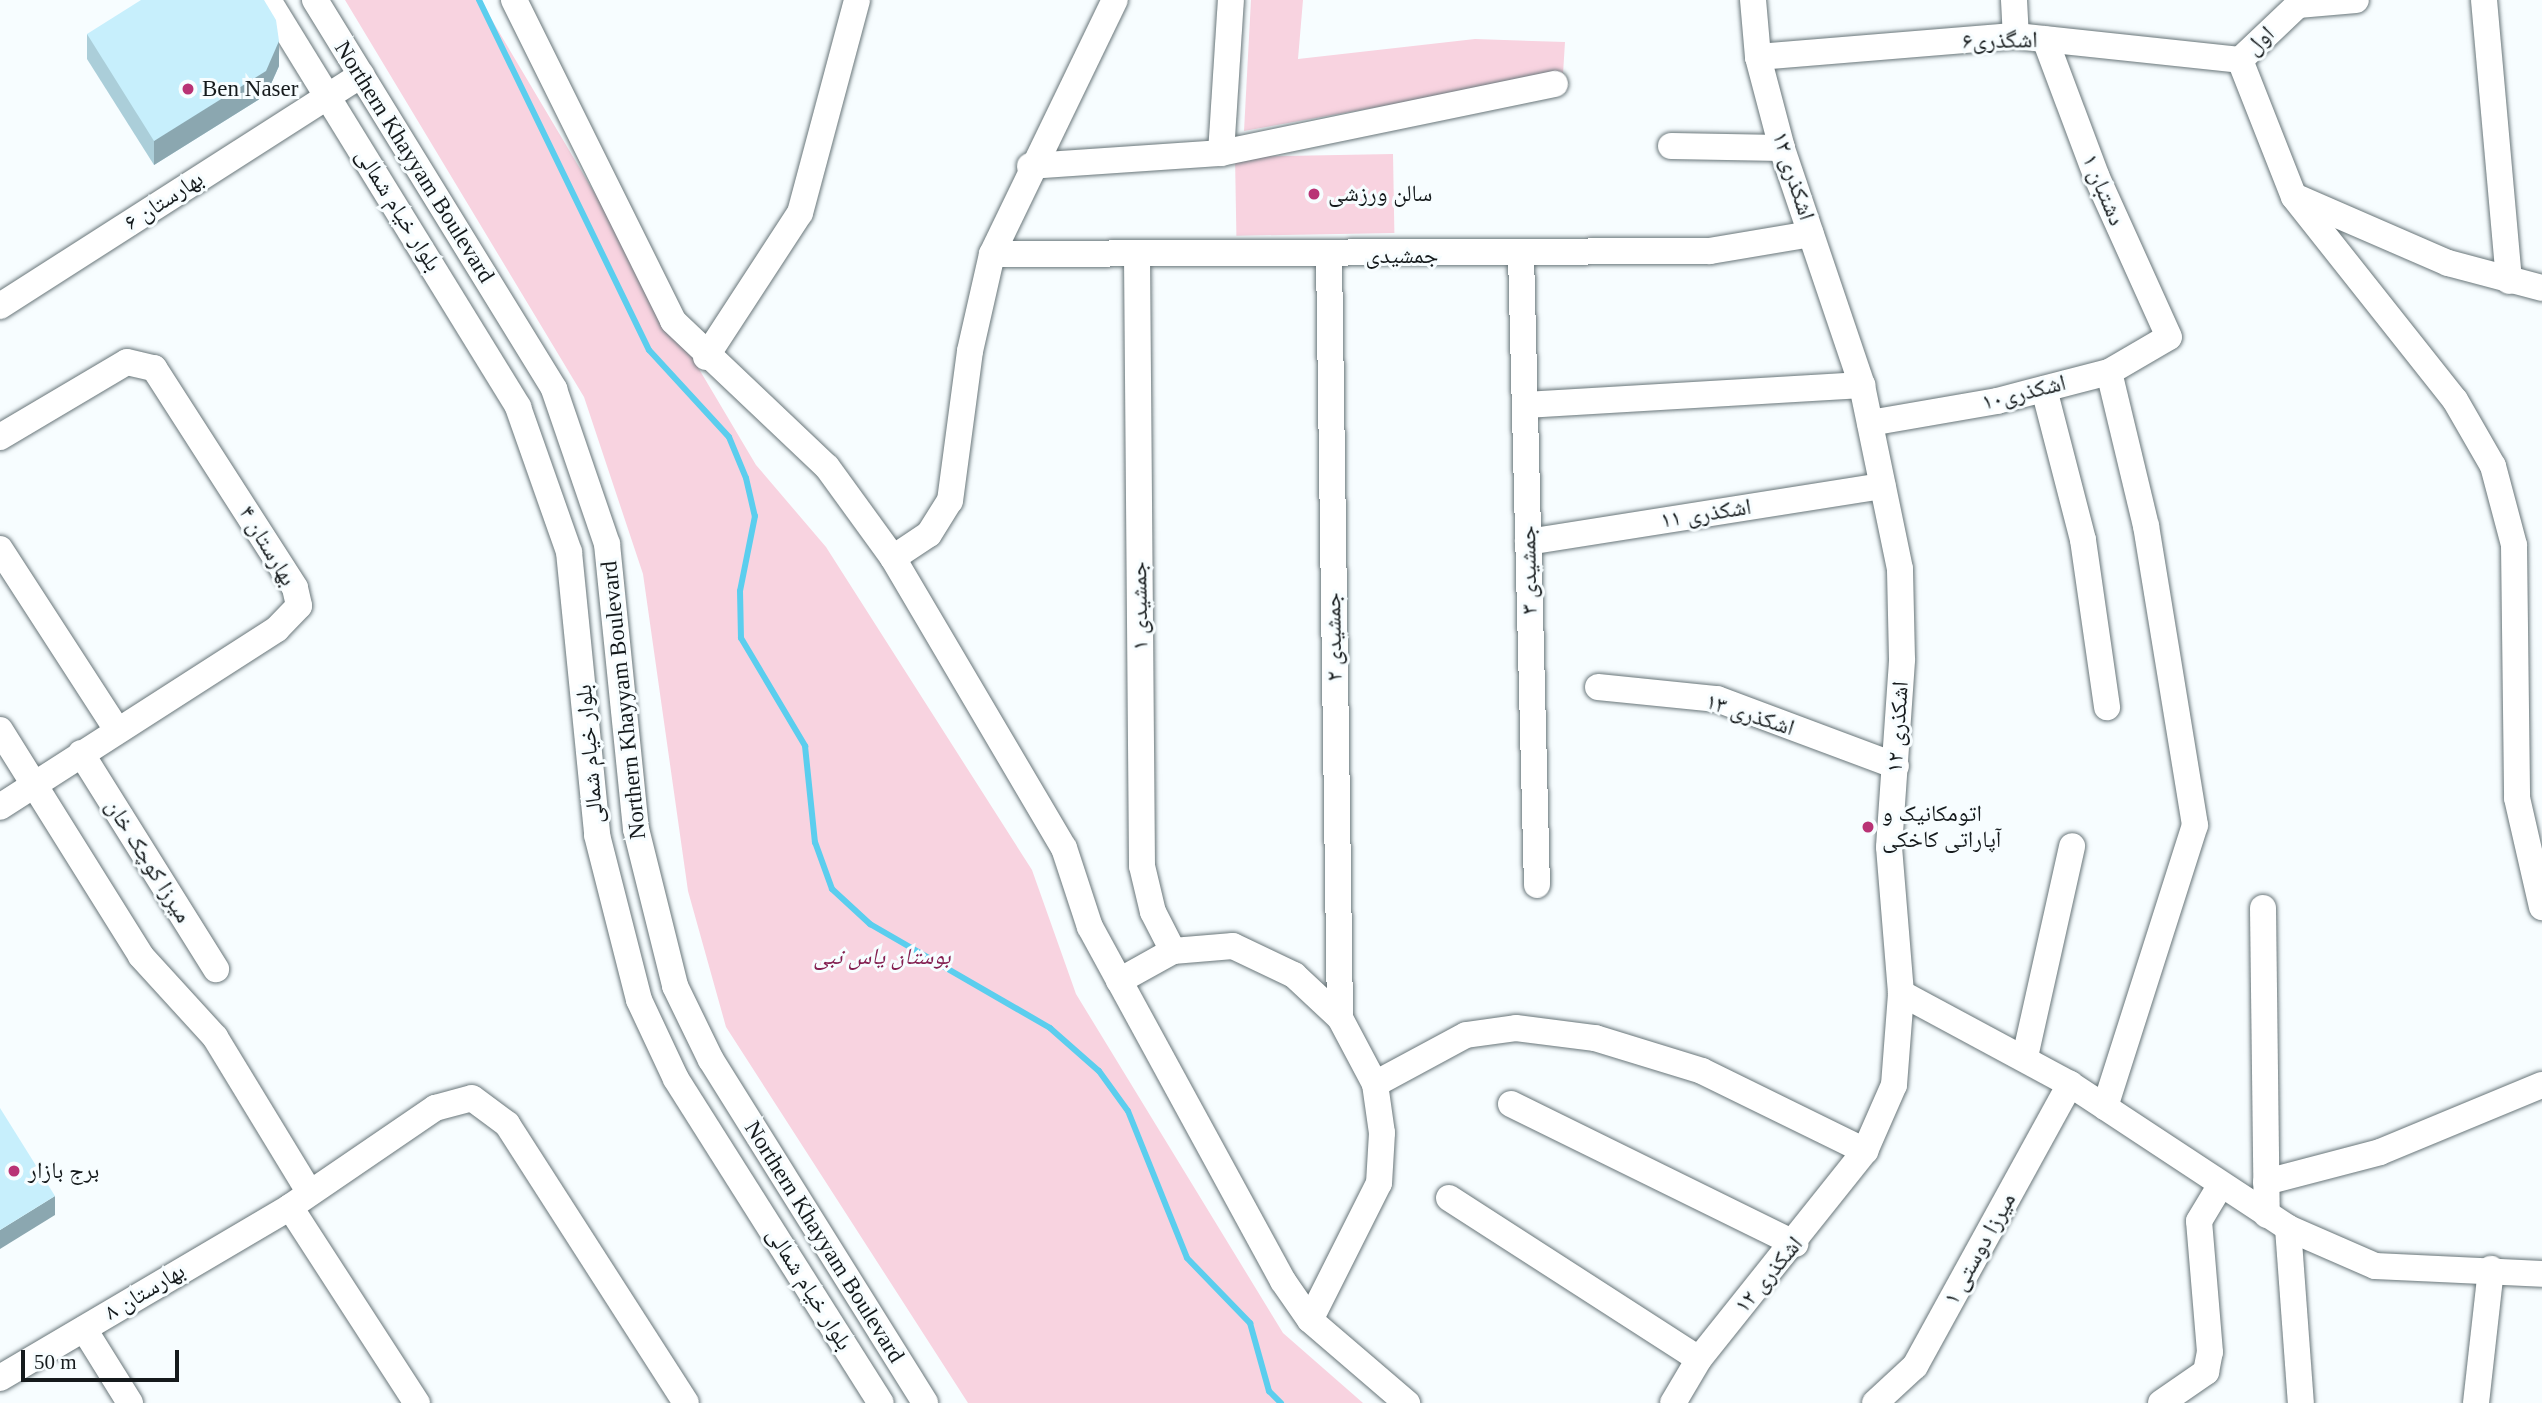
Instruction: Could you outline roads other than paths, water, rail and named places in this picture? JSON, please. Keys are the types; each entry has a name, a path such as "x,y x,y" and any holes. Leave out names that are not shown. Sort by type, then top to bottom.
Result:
{"street":[{"name":"Northern Khayyam Boulevard","path":"268,0 327,95"},
{"name":"Northern Khayyam Boulevard","path":"315,0 554,389 607,544 636,829 675,986 710,1060 925,1403"},
{"path":"514,0 673,321 706,357 827,467 893,558 1064,848 1090,928 1310,1320 1407,1403"},
{"path":"706,357 800,213 857,0"},
{"path":"893,558 929,534 950,501 971,351 992,254 1030,166 1115,0"},
{"path":"1221,153 1231,0"},
{"name":"اشکذری ۱۲","path":"1673,1403 1699,1359 1795,1244 1865,1151 1894,1085 1901,993 1889,847 1896,766 1900,569 1862,385 1782,148 1758,57 1754,0"},
{"path":"2014,0 2016,36"},
{"name":"اول","path":"2240,60 2298,5 2356,0"},
{"path":"2484,0 2509,281"},
{"name":"اشگذری۶","path":"1758,57 2016,36 2240,60"},
{"name":"دشتبان ۱","path":"2045,39 2096,175 2169,337"},
{"path":"2240,60 2294,197 2455,400 2493,466 2514,545 2517,797 2542,907"},
{"name":"بهارستان ۶","path":"4,295 361,75"},
{"path":"1030,166 1221,153 1555,83"},
{"name":"بلوار خیام شمالی","path":"327,95 518,407 569,552 597,835 639,1000 676,1079 881,1403"},
{"path":"1671,146 1782,148"},
{"path":"2294,197 2448,263 2542,288"},
{"name":"جمشیدی","path":"992,254 1329,256 1710,251 1811,234"},
{"name":"جمشیدی ۳","path":"1521,255 1537,885"},
{"name":"جمشیدی ۱","path":"1137,256 1142,866 1153,912 1173,951"},
{"name":"جمشیدی ۲","path":"1329,256 1340,1018"},
{"name":"اشکذری۱۰","path":"1870,423 2044,389 2109,372 2169,337"},
{"name":"بهارستان ۴","path":"0,437 107,373 140,361 168,384 295,588 299,606 290,619 0,807"},
{"path":"2105,1107 2195,825 2146,526 2109,372"},
{"path":"1525,405 1862,385"},
{"path":"2044,389 2083,540 2107,707"},
{"name":"اشکذری ۱۱","path":"1528,542 1883,486"},
{"path":"0,549 117,730"},
{"name":"اشکذری ۱۳","path":"1598,687 1717,699 1896,766"},
{"path":"0,730 141,956 204,1020 299,1198 417,1403"},
{"name":"میرزا کوچک خان","path":"80,753 216,969"},
{"path":"2025,1057 2072,846"},
{"path":"2263,908 2266,1182 2277,1222 2301,1403"},
{"path":"1119,981 1173,951 1233,946 1294,975 1340,1018 1375,1084 1382,1133 1379,1183 1310,1320"},
{"path":"1901,993 2025,1057 2070,1084 2277,1222 2375,1266 2491,1269 2542,1274"},
{"path":"1375,1084 1466,1035 1516,1028 1555,1033 1702,1072 1865,1151"},
{"name":"میرزا دوستی ۱","path":"1875,1403 1915,1366 2070,1084"},
{"path":"2266,1182 2380,1152 2542,1085"},
{"name":"بهارستان ۸","path":"0,1378 299,1198 452,1100 472,1098 491,1106 686,1403"},
{"path":"1510,1104 1795,1244"},
{"path":"2161,1403 2206,1372 2210,1352 2199,1221 2220,1186"},
{"path":"1449,1198 1699,1359"},
{"path":"2476,1403 2491,1269"},
{"path":"830,1322 862,1303"},
{"path":"83,1329 130,1403"}],"waterway":[{"path":"479,0 649,350 729,437 746,478 755,516 740,591 741,638 805,746 815,842 832,889 870,924 1050,1028 1099,1071 1128,1111 1187,1258 1250,1323 1269,1391 1281,1403"}],"place":[{"name":"Ben Naser","path":"188,89"},
{"name":"سالن ورزشی","path":"1314,194"},
{"name":"اتومکانیک و آپاراتی کاخکی","path":"1868,827"},
{"name":"برج بازار","path":"14,1171"}],"park label":[{"name":"بوستان یاس نبی","path":"882,957"}]}
